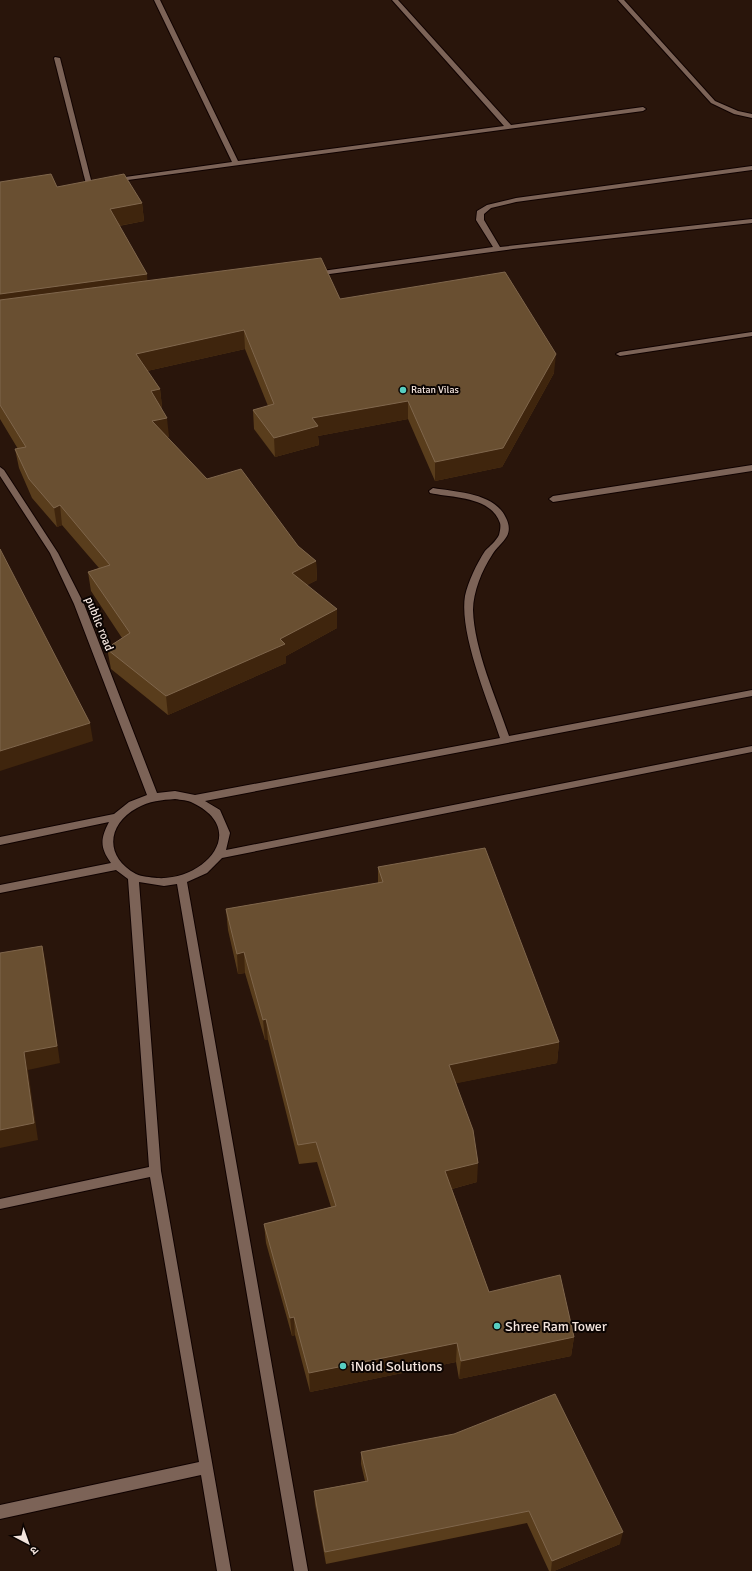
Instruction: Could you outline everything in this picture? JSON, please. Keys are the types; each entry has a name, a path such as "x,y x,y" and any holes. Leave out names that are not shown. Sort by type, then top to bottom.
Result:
{"street":[{"path":"157,0 236,164"},
{"path":"395,0 509,127"},
{"path":"621,0 713,102 736,114 752,116"},
{"path":"57,58 85,184 96,183"},
{"path":"104,182 643,109"},
{"path":"498,249 480,220 480,213 490,206 516,200 563,193 752,168"},
{"path":"308,275 498,249 752,221"},
{"path":"620,354 752,334"},
{"path":"553,499 752,468"},
{"name":"public road","path":"0,470 54,553 79,604 153,797"},
{"path":"434,491 474,498 490,504 504,523 504,534 488,555 469,596 469,618 474,645 505,739"},
{"path":"195,799 216,813 225,833 219,855 203,870 181,880 159,882 133,877 118,866 108,851 108,834 117,817 133,805 153,797 174,795 195,799 752,693"},
{"path":"219,855 528,792 752,749"},
{"path":"0,841 117,817"},
{"path":"0,888 118,866"},
{"path":"133,877 155,1171 224,1571"},
{"path":"181,880 301,1571"},
{"path":"0,1204 155,1171"},
{"path":"0,1512 206,1467"}],"building":[{"path":"51,174 57,187 124,174 142,203 110,209 147,274 0,294 0,182"},
{"path":"321,258 340,299 505,272 556,354 503,448 435,462 408,401 312,418 318,426 274,438 253,410 274,404 244,330 136,354 160,389 151,391 167,418 152,421 207,479 241,469 298,546 316,561 292,573 337,609 280,639 285,644 166,696 108,650 107,648 130,633 88,572 110,565 60,505 54,508 29,479 15,449 26,447 0,405 0,300"},
{"path":"0,549 90,723 0,751"},
{"path":"485,848 559,1042 449,1065 473,1130 478,1163 445,1171 489,1292 560,1275 574,1337 461,1361 457,1343 309,1373 294,1317 290,1318 264,1224 336,1206 316,1142 298,1145 266,1019 263,1020 244,952 237,954 226,909 383,882 378,867"},
{"path":"42,946 57,1046 24,1052 34,1123 0,1130 0,953"},
{"path":"555,1394 623,1532 552,1561 529,1511 325,1552 314,1491 368,1481 361,1452 454,1434"}],"place":[{"name":"Ratan Vilas","path":"403,390"},
{"name":"Shree Ram Tower","path":"497,1326"},
{"name":"iNoid Solutions","path":"343,1366"}]}
